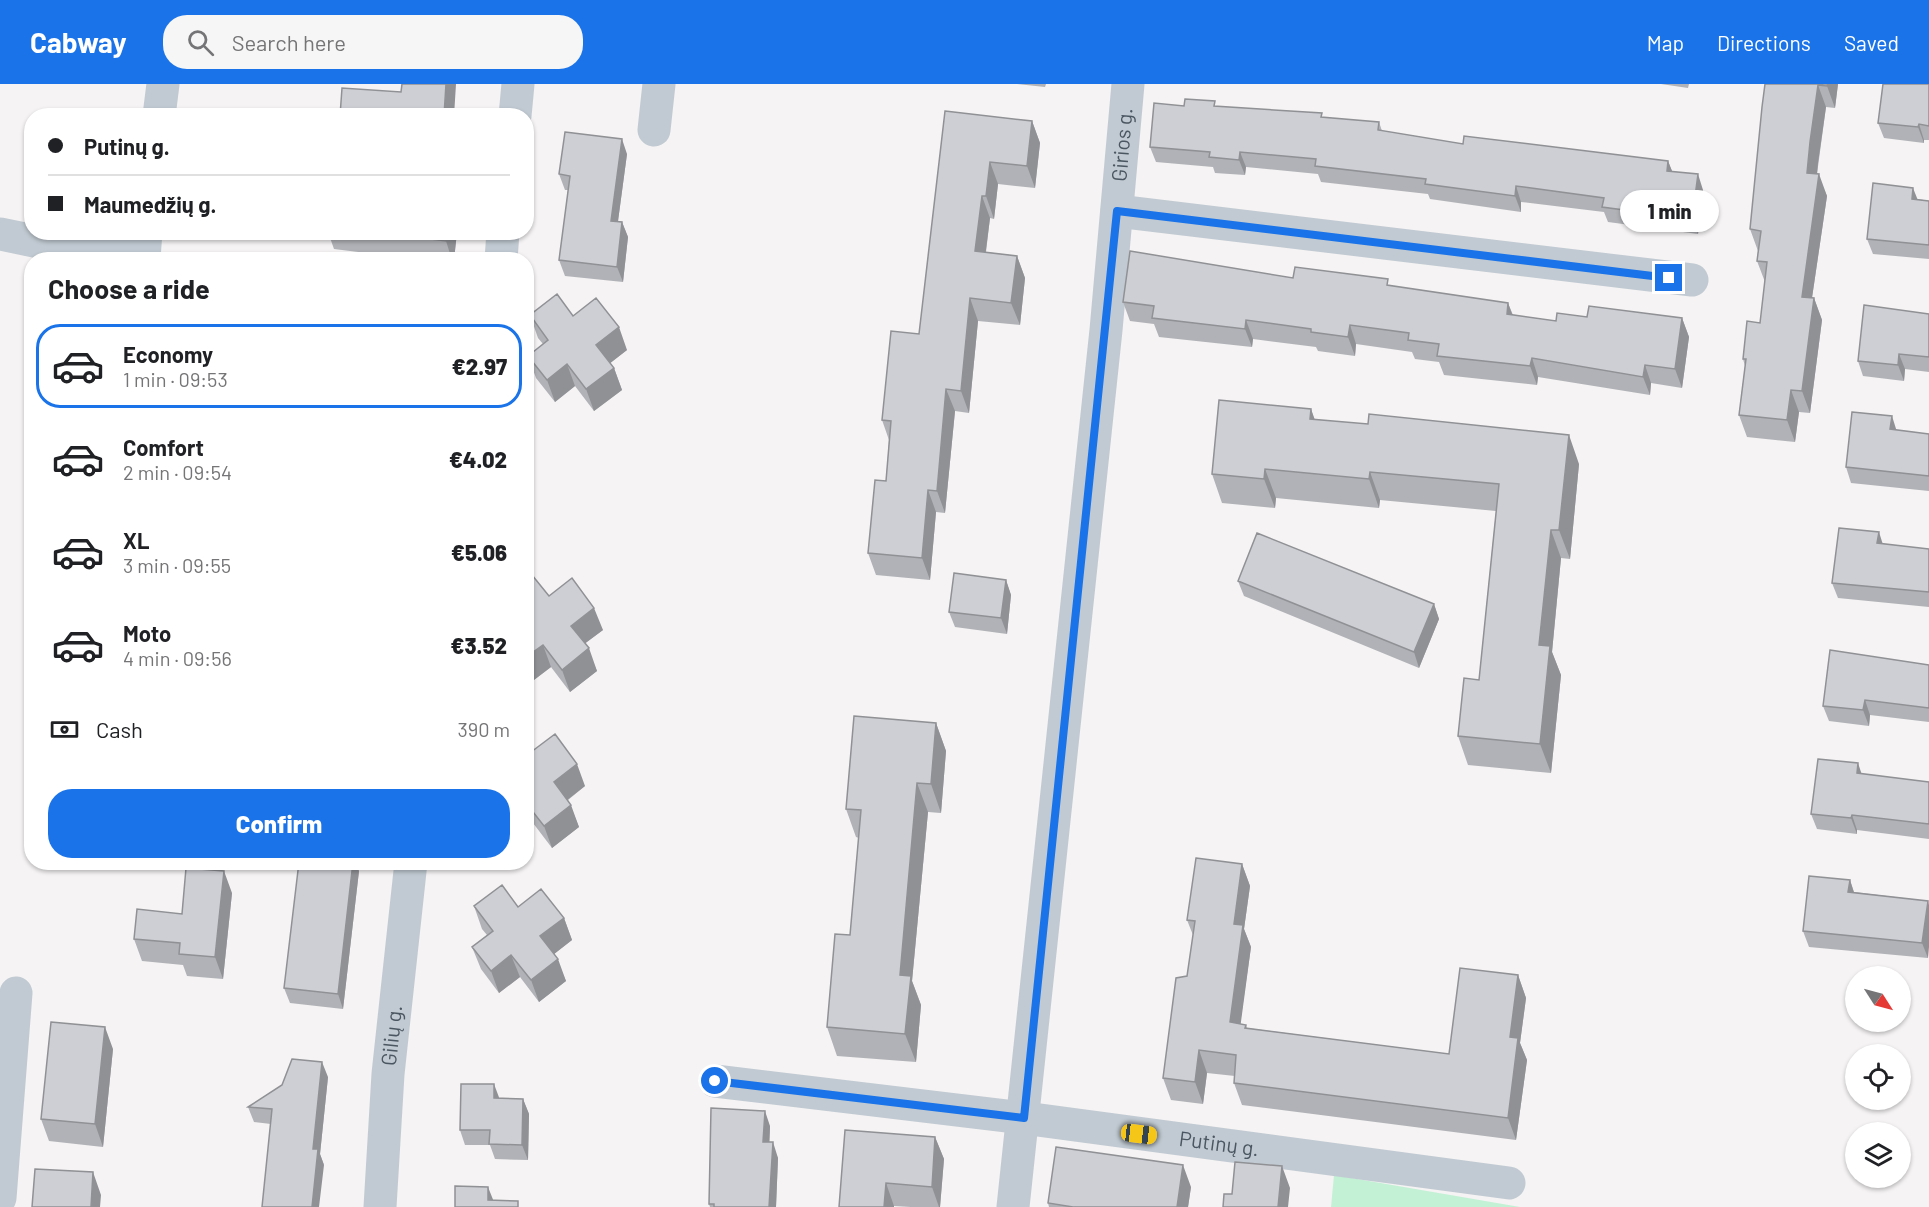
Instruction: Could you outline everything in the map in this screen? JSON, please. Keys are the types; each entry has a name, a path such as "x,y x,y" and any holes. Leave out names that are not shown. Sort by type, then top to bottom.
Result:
{"street":[{"path":"160,108 163,84"},
{"path":"516,108 518,84"},
{"path":"654,130 659,84"},
{"name":"Girios g.","path":"1013,1207 1117,211 1128,84"},
{"path":"1117,211 1692,280"},
{"path":"0,234 24,239"},
{"path":"29,240 97,252"},
{"name":"Gilių g.","path":"380,1207 388,1074 410,870"},
{"path":"0,1198 16,993"},
{"name":"Putinų g.","path":"715,1081 1024,1118 1509,1183"}],"green space":[{"path":"1334,1175 1520,1207 1331,1207"}],"building":[{"path":"402,84 446,84 444,108 341,108 342,88 401,92"},
{"path":"1765,84 1828,84 1827,86 1818,85 1807,173 1819,174 1802,297 1814,298 1802,391 1791,390 1787,420 1739,415 1746,359 1743,359 1747,321 1760,323 1767,262 1757,261 1761,231 1750,229"},
{"path":"1883,84 1929,84 1929,126 1878,123"},
{"path":"1185,99 1215,101 1214,106 1322,113 1321,117 1379,122 1378,130 1463,144 1464,136 1668,161 1667,171 1698,174 1692,219 1602,207 1604,198 1516,186 1515,196 1425,184 1426,179 1315,166 1316,159 1240,152 1239,160 1209,157 1210,152 1150,147 1154,103 1184,106"},
{"path":"945,111 1032,121 1027,166 990,162 986,196 982,196 975,251 1017,256 1011,303 970,298 961,391 946,389 937,491 928,490 922,558 868,553 875,480 886,481 891,421 882,420 891,331 919,334"},
{"path":"565,132 622,139 611,221 622,222 617,267 559,260 570,176 559,174"},
{"path":"1873,183 1913,188 1912,199 1929,201 1929,245 1867,239"},
{"path":"1130,251 1293,278 1295,267 1388,279 1387,285 1508,303 1507,314 1556,321 1557,313 1587,317 1589,306 1682,318 1675,369 1645,365 1643,377 1532,358 1530,366 1437,356 1439,344 1408,340 1409,333 1350,325 1348,337 1311,332 1311,329 1246,320 1245,329 1152,318 1154,306 1123,302"},
{"path":"557,294 573,316 596,298 619,327 596,345 614,368 586,389 567,364 547,380 534,364 534,351 548,340 534,321 534,312"},
{"path":"1864,305 1929,314 1929,357 1899,354 1898,365 1858,361"},
{"path":"1219,400 1311,409 1310,419 1368,424 1369,414 1569,435 1559,530 1551,530 1539,645 1550,646 1540,744 1458,736 1464,678 1479,680 1499,484 1370,472 1369,479 1265,469 1264,479 1212,474"},
{"path":"1852,412 1892,416 1890,429 1929,434 1929,476 1846,467"},
{"path":"1839,528 1879,532 1877,543 1929,549 1929,592 1832,583"},
{"path":"1257,533 1434,604 1414,652 1238,581"},
{"path":"954,573 1006,580 1001,618 949,612"},
{"path":"534,577 549,596 572,578 594,608 571,626 589,648 562,670 543,645 534,651"},
{"path":"1830,650 1929,665 1929,708 1865,700 1863,710 1823,706"},
{"path":"854,716 936,723 931,784 917,783 900,975 911,976 905,1034 827,1027 835,934 850,935 861,810 846,809"},
{"path":"555,734 577,764 554,782 571,805 544,826 534,813 534,750"},
{"path":"1818,759 1858,763 1857,773 1929,782 1929,824 1852,815 1851,818 1811,814"},
{"path":"1196,858 1242,864 1234,924 1243,925 1230,1022 1246,1025 1245,1028 1449,1054 1460,968 1518,975 1510,1037 1518,1038 1508,1118 1234,1083 1236,1055 1199,1050 1195,1082 1163,1078 1176,978 1187,976 1195,921 1187,920"},
{"path":"186,870 224,871 215,957 179,954 180,943 134,939 137,909 182,914"},
{"path":"298,870 352,870 338,994 284,988"},
{"path":"1809,876 1850,880 1848,892 1928,901 1922,943 1803,931"},
{"path":"502,885 518,907 541,889 564,918 540,936 558,959 531,980 511,955 491,971 472,947 493,931 474,906"},
{"path":"51,1022 105,1027 95,1124 41,1119"},
{"path":"292,1059 322,1062 313,1149 318,1149 312,1207 262,1207 272,1109 248,1107 282,1085"},
{"path":"461,1084 494,1084 494,1098 523,1099 522,1145 489,1144 490,1130 460,1130"},
{"path":"711,1108 765,1111 763,1142 773,1142 769,1207 714,1207 714,1204 709,1204"},
{"path":"845,1130 935,1137 932,1187 886,1183 884,1207 839,1207"},
{"path":"1056,1147 1183,1165 1177,1207 1073,1207 1048,1203"},
{"path":"1235,1162 1282,1166 1278,1207 1223,1207 1224,1194 1232,1194"},
{"path":"35,1169 93,1172 91,1207 32,1207"},
{"path":"455,1186 488,1187 488,1200 518,1201 518,1207 455,1207"}],"route":[{"path":"715,1081 1024,1118 1117,211 1669,278"}]}
